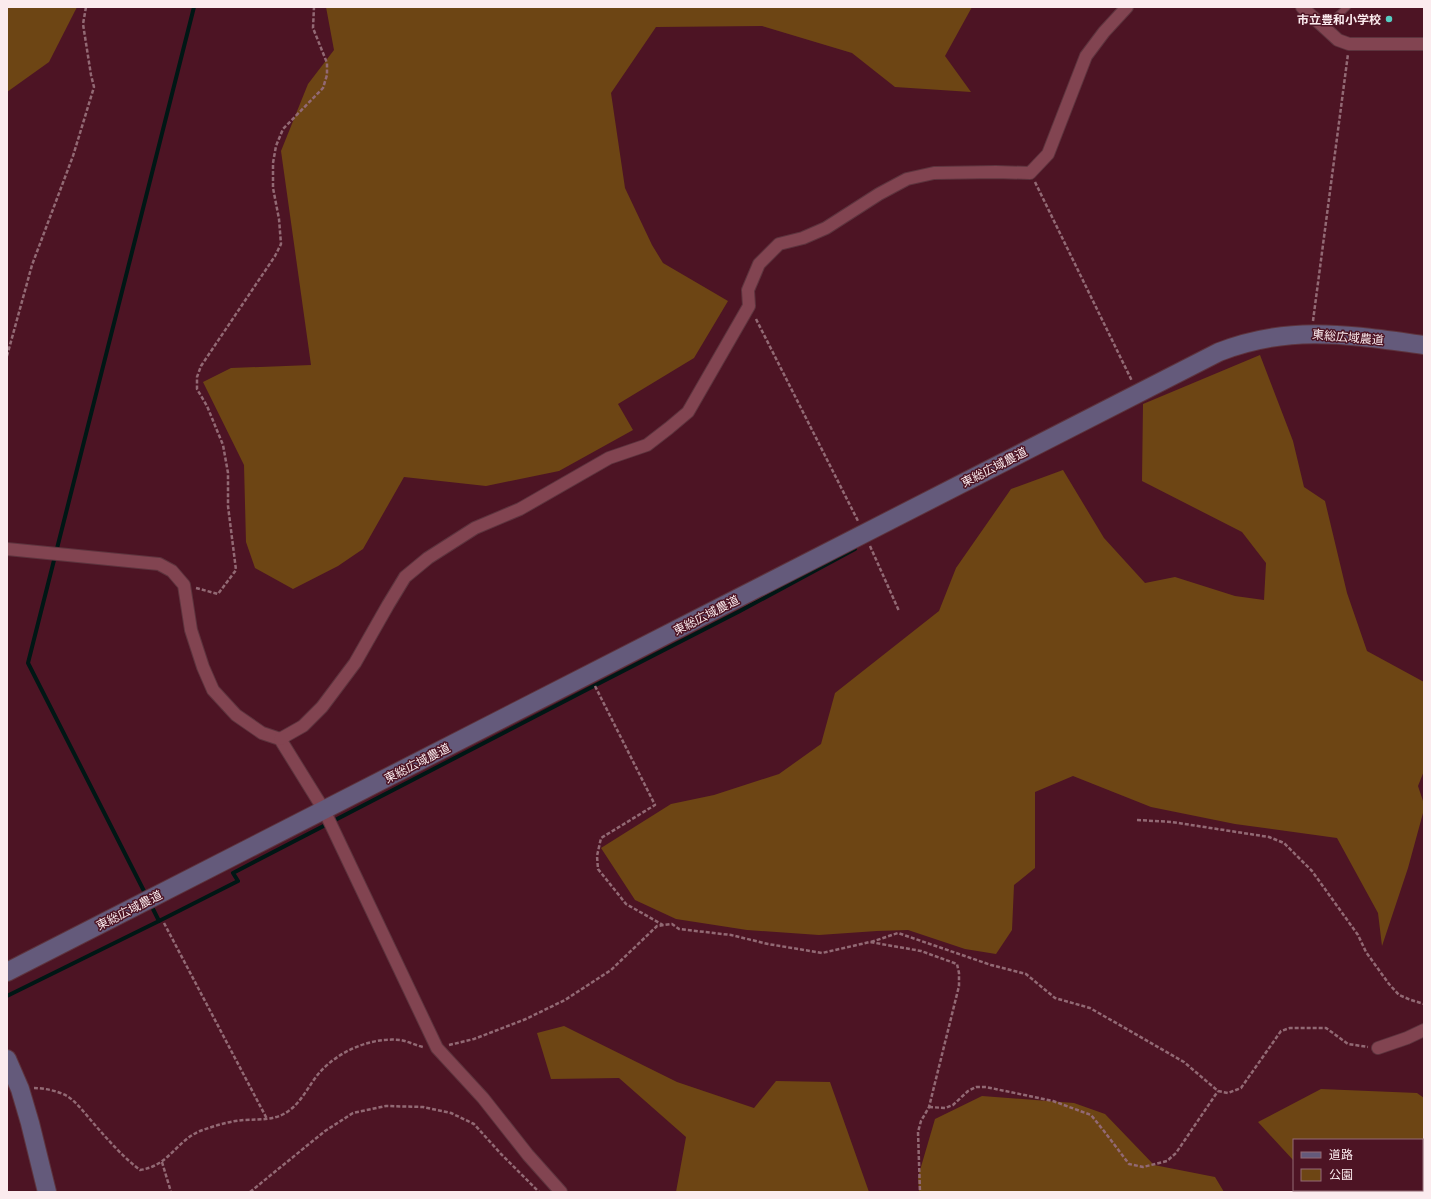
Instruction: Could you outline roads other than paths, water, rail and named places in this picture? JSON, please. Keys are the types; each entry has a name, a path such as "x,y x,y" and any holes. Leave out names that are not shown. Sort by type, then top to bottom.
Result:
{"street":[{"path":"280,739 303,726 322,707 356,663 405,577 428,558 475,528 520,510 609,458 647,445 688,412 749,306 748,290 759,264 779,244 802,238 826,228 878,194 907,179 934,173 1030,173 1048,154 1086,56 1104,32 1127,7"},
{"path":"1302,7 1338,40 1350,44 1424,44"},
{"name":"東総広域農道","path":"7,972 1219,352 1231,347 1265,338 1312,334 1352,335 1424,345"},
{"path":"7,549 159,564 172,571 184,585 191,630 203,667 213,690 236,715 262,733 280,739 324,810 437,1048 483,1098 528,1155 561,1192"},
{"path":"1378,1048 1407,1038 1424,1030"},
{"path":"7,1059 20,1089 47,1192"}],"lane":[{"path":"1324,28 1347,7"}],"waterway":[{"path":"146,895 28,663 194,7"},
{"path":"159,921 238,881 233,873 740,611 855,549"},
{"path":"7,996 159,921 150,903"}],"place":[{"name":"市立豊和小学校","path":"1389,19"}]}
